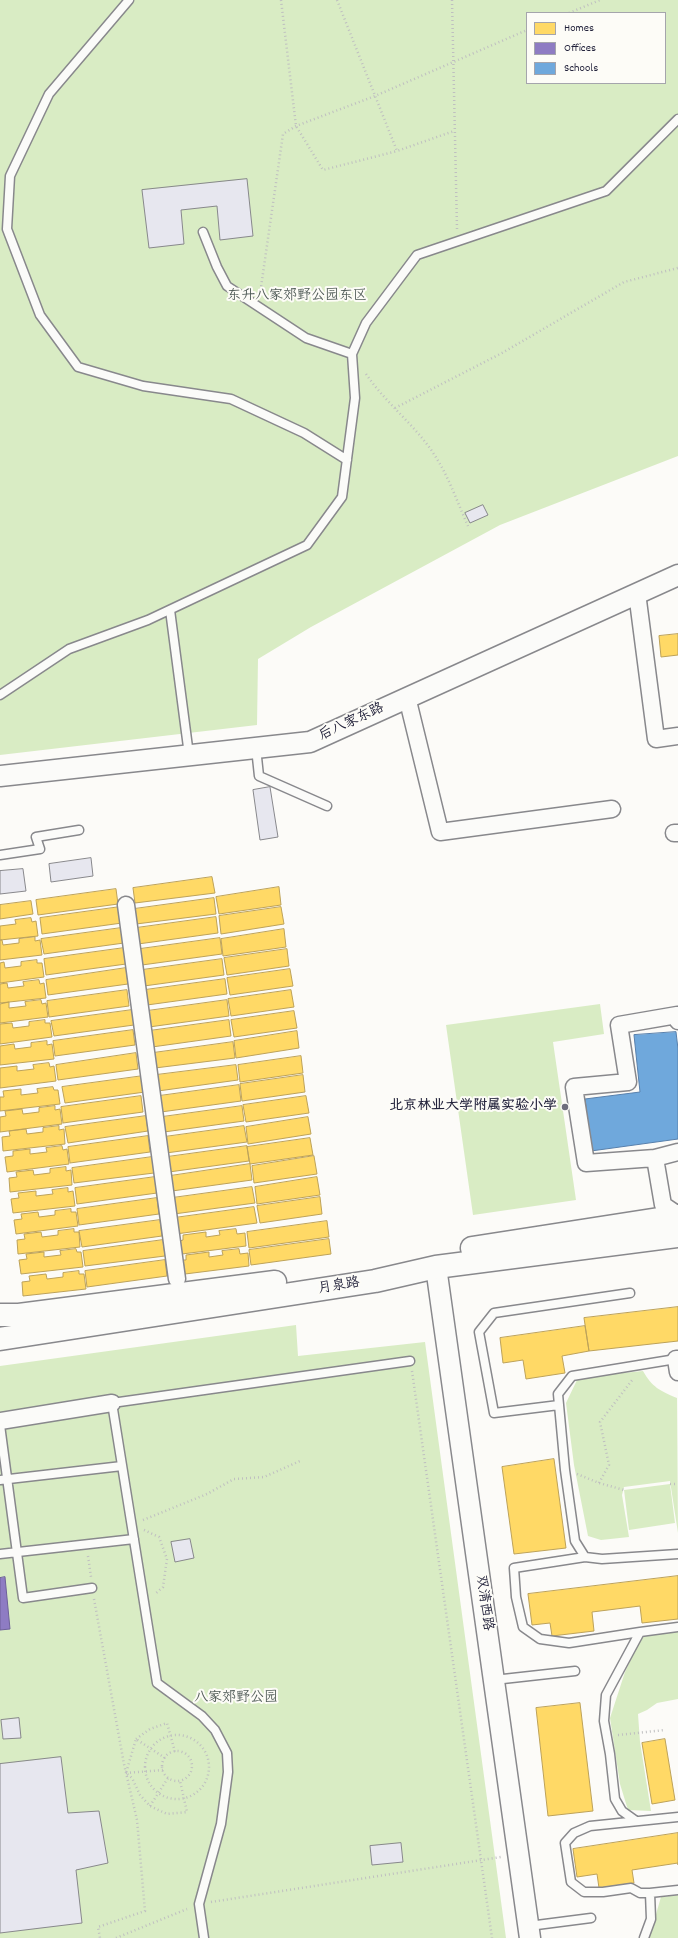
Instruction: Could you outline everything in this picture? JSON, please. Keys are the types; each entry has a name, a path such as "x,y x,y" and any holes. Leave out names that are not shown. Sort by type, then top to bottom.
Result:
{"main road":[{"name":"月泉路","path":"1,1309 19,1315 370,1271 435,1254 678,1216"},
{"name":"月泉路","path":"3,1339 367,1282 436,1267 678,1236"},
{"path":"1,1309 3,1339"}],"street":[{"name":"后八家东路","path":"0,776 310,742 678,575"},
{"path":"637,594 656,739 678,736"},
{"path":"407,698 440,832 612,809"},
{"path":"126,905 177,1279"},
{"path":"678,1021 677,1015 618,1025 628,1082 574,1087 586,1163 655,1158 678,1152"},
{"path":"655,1158 663,1205 678,1216"},
{"name":"双清西路","path":"436,1267 529,1932"},
{"path":"0,1421 112,1403"}],"lane":[{"path":"129,0 49,94 10,176 7,229 40,315 78,367 143,386 231,398 304,432 347,460"},
{"path":"0,695 69,649 148,620 306,545 342,497 355,398 352,354 366,324 417,255 606,191 678,119"},
{"path":"203,232 227,286 306,338 352,354"},
{"path":"170,610 189,756"},
{"path":"256,748 259,776 327,806"},
{"path":"0,855 40,849 36,836 79,830"},
{"path":"559,1405 494,1413 479,1332 494,1313 630,1293"},
{"path":"204,1938 199,1904 221,1824 228,1772 227,1753 215,1730 202,1716 157,1684 145,1601 112,1403 410,1361"},
{"path":"585,1557 576,1541 565,1470 558,1394 572,1376 644,1364 677,1363"},
{"path":"0,1425 4,1480 18,1552 23,1598 92,1588"},
{"path":"4,1480 122,1466"},
{"path":"0,1554 134,1539"},
{"path":"678,1554 602,1559 585,1557 514,1568 516,1596 523,1627 540,1639 569,1643 678,1627"},
{"path":"636,1821 622,1811 615,1799 610,1754 604,1721 606,1695 640,1632"},
{"path":"494,1680 575,1671"},
{"path":"678,1817 590,1826 574,1833 565,1843 567,1865 571,1882 584,1892 603,1892 631,1888 640,1893 678,1890"},
{"path":"644,1938 651,1919 650,1893"},
{"path":"529,1932 591,1918"}],"path":[{"path":"281,0 296,126 323,170 396,151 454,131"},
{"path":"337,0 396,151"},
{"path":"452,0 454,131 458,241"},
{"path":"571,12 600,0"},
{"path":"258,306 284,134 296,126 375,96 526,30"},
{"path":"395,408 502,353 624,282 678,268"},
{"path":"352,354 377,390 408,421 437,458 468,526"},
{"path":"410,1361 492,1938"},
{"path":"599,1483 609,1465 600,1422 644,1364"},
{"path":"131,1524 207,1494 234,1478 264,1477 300,1461"},
{"path":"565,1470 599,1483 624,1490"},
{"path":"670,1484 678,1484"},
{"path":"131,1524 159,1537 167,1559 163,1587 145,1601"},
{"path":"87,1545 92,1588 126,1773 137,1820 145,1911 98,1927 100,1938"},
{"path":"126,1773 136,1739 150,1729 167,1723 175,1752"},
{"path":"606,1737 665,1730"},
{"path":"184,1736 193,1740 201,1747 206,1755 208,1775 204,1784 197,1792 183,1798 168,1798 158,1793 151,1786 145,1765 151,1749 162,1739 170,1737 184,1736"},
{"path":"136,1739 165,1758"},
{"path":"175,1752 185,1754 190,1762 190,1771 185,1779 175,1781 168,1778 163,1770 162,1764 165,1758 175,1752"},
{"path":"126,1773 163,1770"},
{"path":"126,1773 132,1778 140,1795 150,1806 167,1814 187,1812 180,1780"},
{"path":"150,1806 168,1778"},
{"path":"116,1938 199,1904 501,1856"}],"green space":[{"name":"东升八家郊野公园东区","path":"0,0 678,0 678,456 500,525 311,627 258,659 257,725 0,755"},
{"path":"600,1004 604,1034 553,1042 576,1200 473,1215 446,1025"},
{"name":"八家郊野公园","path":"296,1325 298,1356 425,1342 506,1938 0,1938 0,1366"},
{"path":"643,1371 653,1385 677,1398 678,1533 670,1481 624,1487 622,1495 629,1537 601,1540 588,1536 574,1465 566,1403 577,1380 603,1375"},
{"path":"670,1484 675,1523 629,1530 624,1490"},
{"path":"678,1630 678,1699 657,1703 638,1714 640,1742 651,1811 628,1810 620,1784 610,1718 625,1672 642,1635"},
{"path":"678,1895 678,1938 649,1938 661,1897"}],"building: Homes":[{"path":"678,634 678,655 661,657 659,636"},
{"path":"212,877 215,893 135,903 133,888"},
{"path":"279,887 281,905 219,914 216,897"},
{"path":"116,889 118,904 38,915 36,900"},
{"path":"214,898 216,914 136,924 134,909"},
{"path":"31,901 33,914 0,919 0,905"},
{"path":"120,907 122,923 42,934 40,918"},
{"path":"281,907 284,924 221,934 219,916"},
{"path":"216,917 218,933 138,944 136,928"},
{"path":"31,918 32,922 36,921 38,936 0,940 0,926 16,924 15,920"},
{"path":"121,928 124,943 44,954 41,939"},
{"path":"284,929 286,947 223,956 221,939"},
{"path":"35,937 35,941 40,940 42,955 0,960 0,940 2,940 3,945 19,943 19,939"},
{"path":"220,938 222,954 142,965 140,949"},
{"path":"124,948 126,964 46,975 44,959"},
{"path":"287,949 289,966 227,975 224,958"},
{"path":"222,959 224,975 144,986 142,970"},
{"path":"37,960 37,963 42,963 44,977 0,983 0,963 4,962 5,968 21,966 21,962"},
{"path":"126,968 128,984 48,995 46,980"},
{"path":"290,969 293,986 230,995 227,978"},
{"path":"225,979 227,994 147,1005 145,990"},
{"path":"39,980 40,984 44,983 46,998 0,1003 0,984 7,983 8,988 24,986 23,982"},
{"path":"127,990 129,1006 49,1017 47,1001"},
{"path":"291,990 294,1007 231,1016 228,999"},
{"path":"41,1000 42,1004 46,1003 48,1017 0,1023 0,1004 9,1002 9,1008 26,1006 25,1002"},
{"path":"227,1000 229,1016 149,1027 147,1011"},
{"path":"132,1010 134,1025 54,1036 51,1021"},
{"path":"294,1011 297,1028 234,1037 231,1020"},
{"path":"45,1020 45,1023 50,1023 52,1037 0,1044 0,1024 12,1023 13,1028 29,1026 29,1022"},
{"path":"229,1020 231,1036 152,1047 149,1031"},
{"path":"133,1030 135,1045 55,1056 53,1041"},
{"path":"297,1031 299,1048 236,1058 234,1041"},
{"path":"47,1041 47,1045 52,1044 54,1059 0,1065 0,1046 14,1044 15,1049 31,1047 31,1043"},
{"path":"233,1042 235,1058 155,1068 153,1053"},
{"path":"136,1053 138,1069 58,1080 56,1065"},
{"path":"301,1056 303,1073 240,1082 238,1065"},
{"path":"49,1063 50,1067 54,1066 56,1081 0,1088 0,1068 17,1066 17,1071 34,1069 33,1065"},
{"path":"236,1065 238,1080 158,1091 156,1075"},
{"path":"303,1075 305,1092 242,1101 240,1084"},
{"path":"143,1076 145,1092 65,1103 62,1087"},
{"path":"239,1085 241,1101 161,1112 159,1096"},
{"path":"53,1087 54,1090 58,1090 60,1104 0,1111 0,1097 4,1097 3,1091 21,1089 21,1095 38,1093 37,1089"},
{"path":"141,1096 143,1112 63,1123 61,1107"},
{"path":"306,1096 309,1113 246,1122 243,1105"},
{"path":"55,1106 55,1110 60,1109 62,1124 0,1132 0,1117 6,1116 5,1111 22,1109 23,1114 39,1112 39,1108"},
{"path":"242,1106 244,1121 164,1132 162,1117"},
{"path":"146,1116 148,1131 68,1143 65,1127"},
{"path":"308,1117 311,1134 248,1144 246,1127"},
{"path":"59,1126 59,1130 64,1129 65,1144 3,1151 2,1137 10,1136 9,1131 26,1129 27,1134 43,1132 43,1128"},
{"path":"244,1126 247,1142 166,1153 164,1137"},
{"path":"148,1136 150,1152 70,1163 68,1147"},
{"path":"310,1138 313,1155 250,1164 247,1147"},
{"path":"62,1146 63,1150 67,1149 69,1164 7,1172 5,1157 13,1156 13,1151 30,1149 30,1154 47,1152 46,1148"},
{"path":"247,1146 249,1161 169,1172 167,1157"},
{"path":"314,1156 317,1174 254,1183 252,1166"},
{"path":"152,1157 154,1173 74,1183 72,1168"},
{"path":"250,1164 252,1180 172,1191 170,1176"},
{"path":"66,1167 66,1171 71,1170 72,1185 10,1192 9,1178 17,1177 16,1172 33,1170 34,1175 50,1173 50,1169"},
{"path":"155,1177 157,1193 77,1204 75,1188"},
{"path":"317,1177 320,1195 257,1204 255,1187"},
{"path":"252,1187 255,1203 174,1214 172,1198"},
{"path":"68,1188 68,1192 73,1191 75,1206 13,1213 11,1199 19,1198 18,1193 36,1191 36,1196 53,1194 52,1190"},
{"path":"320,1197 322,1214 260,1223 257,1206"},
{"path":"157,1198 159,1214 79,1225 77,1209"},
{"path":"254,1207 257,1223 176,1234 174,1218"},
{"path":"71,1209 71,1212 76,1212 78,1226 16,1234 14,1220 22,1219 21,1214 38,1212 39,1217 55,1215 55,1211"},
{"path":"160,1220 162,1236 82,1247 79,1231"},
{"path":"327,1221 329,1237 249,1248 247,1232"},
{"path":"74,1229 74,1232 79,1232 80,1247 18,1254 17,1240 25,1239 24,1234 41,1232 42,1237 58,1235 58,1231"},
{"path":"236,1229 237,1234 245,1233 246,1246 182,1254 180,1241 183,1240 183,1235 206,1232 206,1237 220,1235 219,1231"},
{"path":"329,1239 331,1254 251,1265 249,1250"},
{"path":"163,1240 165,1256 85,1266 83,1251"},
{"path":"76,1249 77,1252 81,1252 83,1267 21,1274 19,1260 27,1259 26,1254 44,1252 44,1257 61,1255 60,1251"},
{"path":"239,1249 240,1254 248,1253 249,1266 185,1274 183,1260 186,1260 186,1255 209,1252 209,1257 223,1255 222,1251"},
{"path":"165,1260 167,1276 87,1287 85,1271"},
{"path":"79,1271 79,1274 84,1274 86,1289 23,1296 22,1282 30,1281 29,1276 46,1274 47,1279 63,1277 63,1273"},
{"path":"678,1307 678,1341 589,1351 584,1318"},
{"path":"585,1326 589,1351 562,1356 565,1373 526,1379 523,1360 503,1363 500,1338"},
{"path":"554,1459 566,1548 514,1554 502,1467"},
{"path":"678,1576 678,1619 642,1623 640,1606 592,1612 594,1631 552,1636 550,1623 532,1625 528,1594"},
{"path":"580,1703 593,1811 548,1816 536,1708"},
{"path":"665,1739 675,1800 652,1804 642,1743"},
{"path":"678,1833 678,1863 632,1870 634,1883 599,1888 597,1874 577,1877 573,1849"}],"building: Offices":[{"path":"5,1577 10,1629 0,1630 0,1578"}],"building: Schools":[{"path":"676,1032 678,1049 678,1139 591,1151 585,1099 640,1092 634,1035"}],"building: Other":[{"path":"247,179 253,236 220,240 217,206 181,210 184,244 149,248 142,190"},
{"path":"483,505 488,515 470,523 465,513"},
{"path":"270,787 278,837 260,840 253,790"},
{"path":"91,858 93,876 51,882 49,864"},
{"path":"23,869 26,891 0,894 0,871"},
{"path":"190,1539 194,1558 175,1562 171,1542"},
{"path":"19,1718 21,1738 3,1739 1,1720"},
{"path":"61,1757 68,1813 99,1811 108,1863 76,1870 82,1923 0,1933 0,1764"},
{"path":"401,1843 403,1862 372,1865 370,1846"}],"place":[{"name":"北京林业大学附属实验小学","path":"565,1107"}]}
